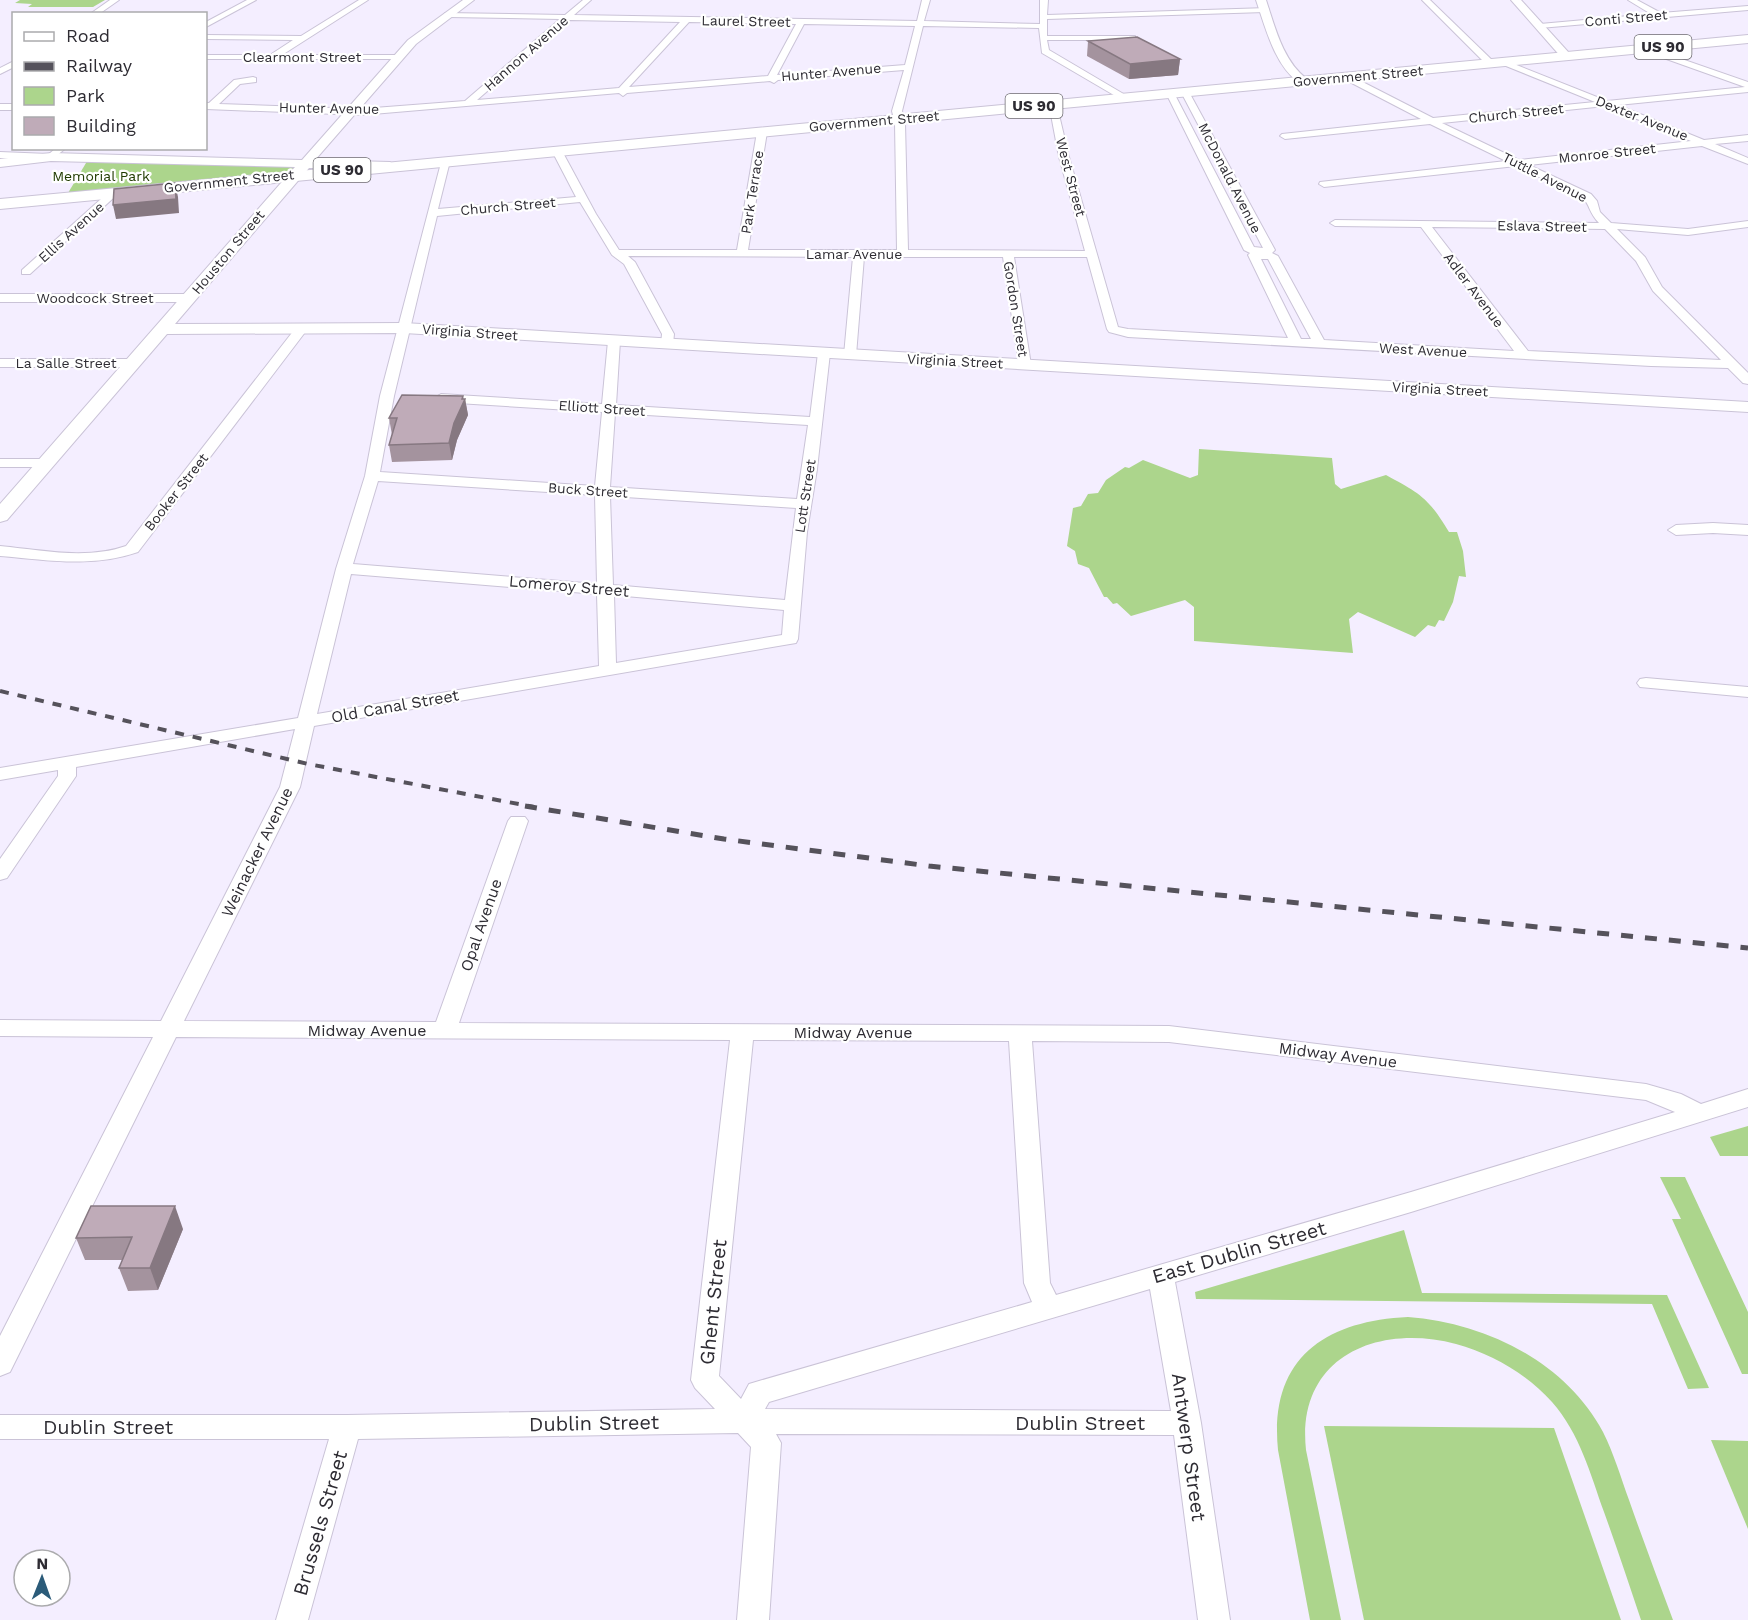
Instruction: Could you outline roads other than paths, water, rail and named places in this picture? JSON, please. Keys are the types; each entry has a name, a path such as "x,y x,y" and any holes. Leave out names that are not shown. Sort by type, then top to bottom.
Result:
{"main road":[{"name":"Government Street","path":"0,204 299,169 390,166 1748,39"}],"street":[{"path":"96,12 115,0"},
{"path":"207,24 252,0"},
{"path":"272,57 364,0"},
{"name":"Houston Street","path":"0,515 398,57 412,42 469,0"},
{"name":"Hannon Avenue","path":"467,104 587,0"},
{"path":"903,254 897,111 905,67 926,0"},
{"path":"1044,0 1045,51 1124,98"},
{"path":"1426,0 1497,63"},
{"path":"1516,0 1566,56"},
{"path":"1632,0 1658,15"},
{"path":"1725,0 1745,10"},
{"path":"1263,5 1293,75 1304,81"},
{"name":"Laurel Street","path":"448,15 920,24 1043,21 1263,5"},
{"name":"Conti Street","path":"1540,26 1745,10"},
{"path":"622,91 686,20"},
{"path":"773,78 801,22"},
{"path":"207,37 301,38"},
{"path":"1043,38 1132,38"},
{"path":"1647,49 1748,87"},
{"name":"Clearmont Street","path":"207,57 398,57"},
{"name":"Dexter Avenue","path":"1497,63 1605,103 1748,161"},
{"name":"Hunter Avenue","path":"207,107 351,111 359,116 467,104 905,67"},
{"name":"Tuttle Avenue","path":"1347,77 1431,121 1587,195 1592,201 1595,213 1641,259 1657,289 1748,380"},
{"path":"207,107 237,82 253,80"},
{"name":"Church Street","path":"1285,136 1748,87"},
{"name":"McDonald Avenue","path":"1177,93 1269,250 1266,252 1250,250 1177,93"},
{"name":"West Street","path":"1053,104 1064,157 1113,329"},
{"name":"Park Terrace","path":"742,253 762,132"},
{"name":"Monroe Street","path":"1324,184 1748,138"},
{"path":"557,151 583,200 616,253 629,262 668,334 667,344"},
{"path":"0,155 56,153 299,169"},
{"path":"0,162 56,153"},
{"name":"Weinacker Avenue","path":"0,1364 171,1029 290,787 344,569 395,396 404,328 445,161"},
{"name":"Ellis Avenue","path":"26,272 115,192"},
{"name":"Church Street","path":"433,213 583,200"},
{"name":"Eslava Street","path":"1335,224 1608,226 1688,232 1748,224"},
{"name":"Adler Avenue","path":"1424,224 1524,355"},
{"name":"Lamar Avenue","path":"616,253 1008,254 1091,252"},
{"path":"850,355 859,254"},
{"name":"Gordon Street","path":"1008,254 1025,365"},
{"name":"McDonald Avenue","path":"1297,343 1254,255 1272,256 1320,344"},
{"name":"Woodcock Street","path":"0,298 189,298"},
{"name":"Booker Street","path":"0,551 99,558 117,556 132,549 302,328"},
{"name":"Virginia Street","path":"162,329 404,328 1748,407"},
{"name":"West Avenue","path":"1113,329 1128,333 1651,363 1733,364"},
{"path":"608,669 602,492 614,341"},
{"name":"Lott Street","path":"790,639 804,504 824,353"},
{"name":"La Salle Street","path":"0,363 128,368"},
{"name":"La Salle Street","path":"0,372 128,368"},
{"name":"Elliott Street","path":"428,397 816,421"},
{"path":"0,463 45,463"},
{"name":"Buck Street","path":"372,476 804,504"},
{"path":"1676,530 1713,528 1748,530"},
{"name":"Lomeroy Street","path":"344,569 793,606"},
{"name":"Old Canal Street","path":"0,774 790,639"},
{"path":"1646,683 1748,692"},
{"path":"0,874 67,776 67,763"},
{"name":"Opal Avenue","path":"445,1030 518,820"},
{"name":"Midway Avenue","path":"0,1028 1169,1034 1646,1092 1673,1100 1698,1113"},
{"name":"Ghent Street","path":"742,1032 705,1380 766,1443 753,1620"},
{"path":"1020,1033 1037,1283 1048,1308"},
{"name":"East Dublin Street","path":"744,1421 759,1393 1411,1202 1748,1098"},
{"name":"Antwerp Street","path":"1161,1275 1187,1424 1214,1620"},
{"name":"Dublin Street","path":"0,1427 744,1421 1187,1424"},
{"name":"Brussels Street","path":"292,1620 347,1426"}],"railway":[{"path":"0,691 308,764 534,807"},
{"path":"525,806 724,839 929,866 1748,948"}],"park label":[{"name":"Memorial Park","path":"101,176"}]}
